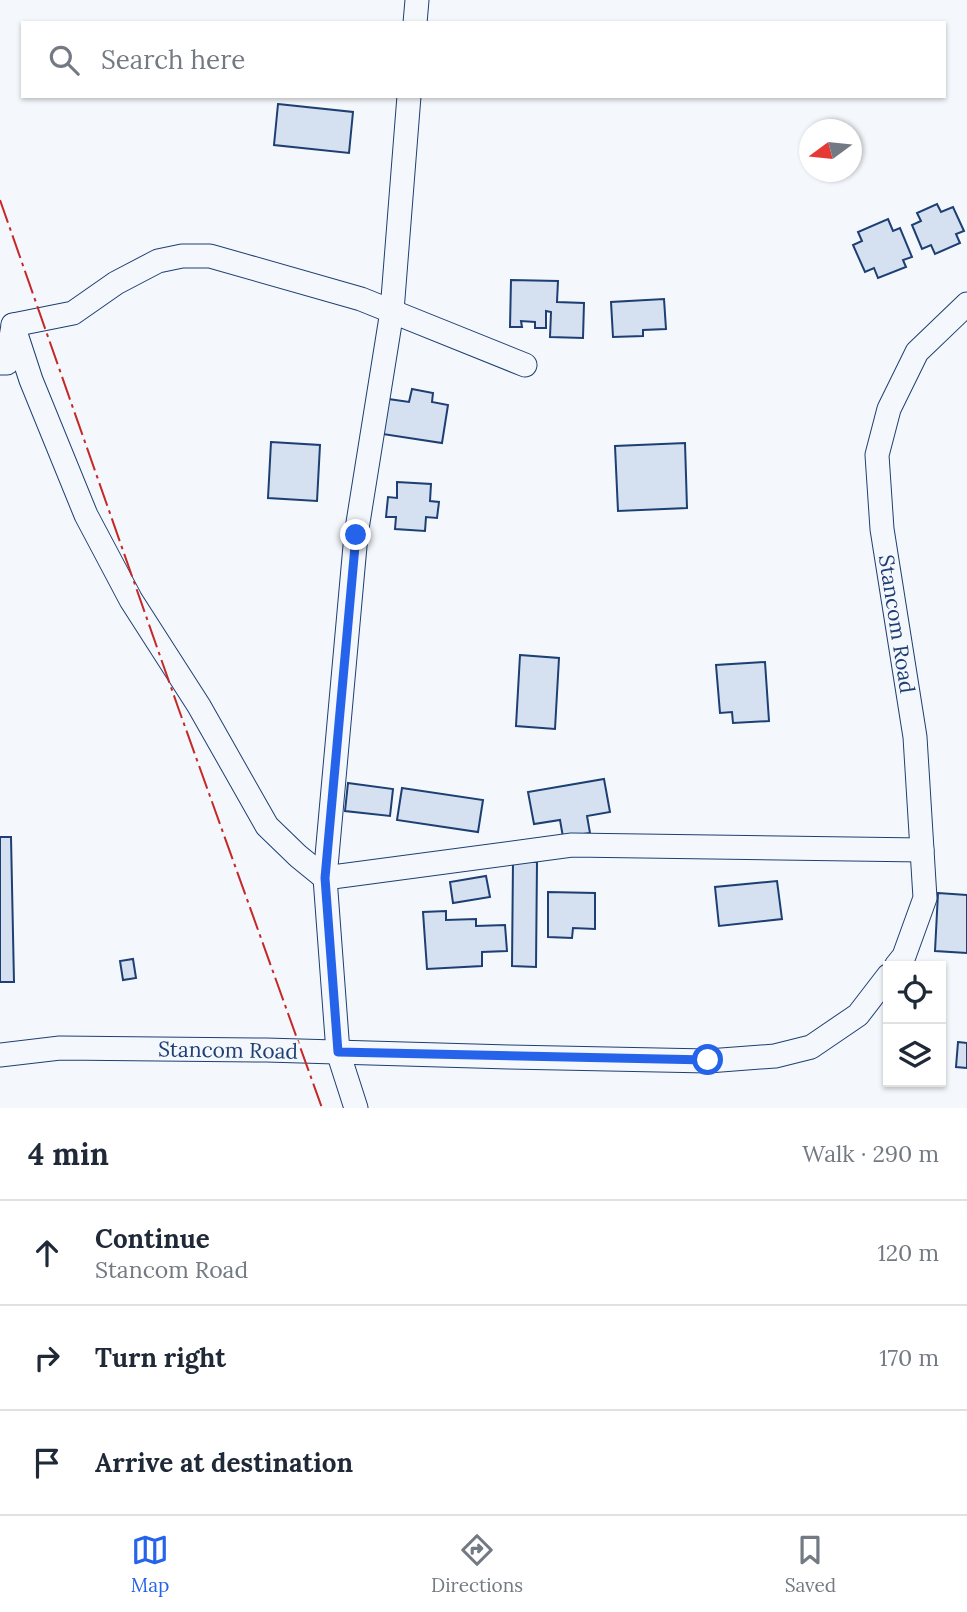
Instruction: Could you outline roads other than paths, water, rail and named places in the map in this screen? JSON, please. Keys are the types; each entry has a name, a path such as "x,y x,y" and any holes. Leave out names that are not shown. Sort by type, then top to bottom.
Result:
{"street":[{"path":"415,21 417,0"},
{"path":"356,1108 338,1052 325,878 356,535 391,312 409,98"},
{"path":"13,324 74,313 116,283 158,261 182,256 210,256 361,299 525,365"},
{"name":"Stancom Road","path":"900,961 925,898 915,737 882,529 877,455 889,409 917,352 967,304"},
{"path":"0,363 7,363 13,324"},
{"path":"13,324 31,380 86,515 131,600 199,706 267,826 325,878 572,845 922,850"},
{"name":"Stancom Road","path":"0,1055 61,1048 708,1060 775,1056 811,1047 858,1015 883,982"}]}
